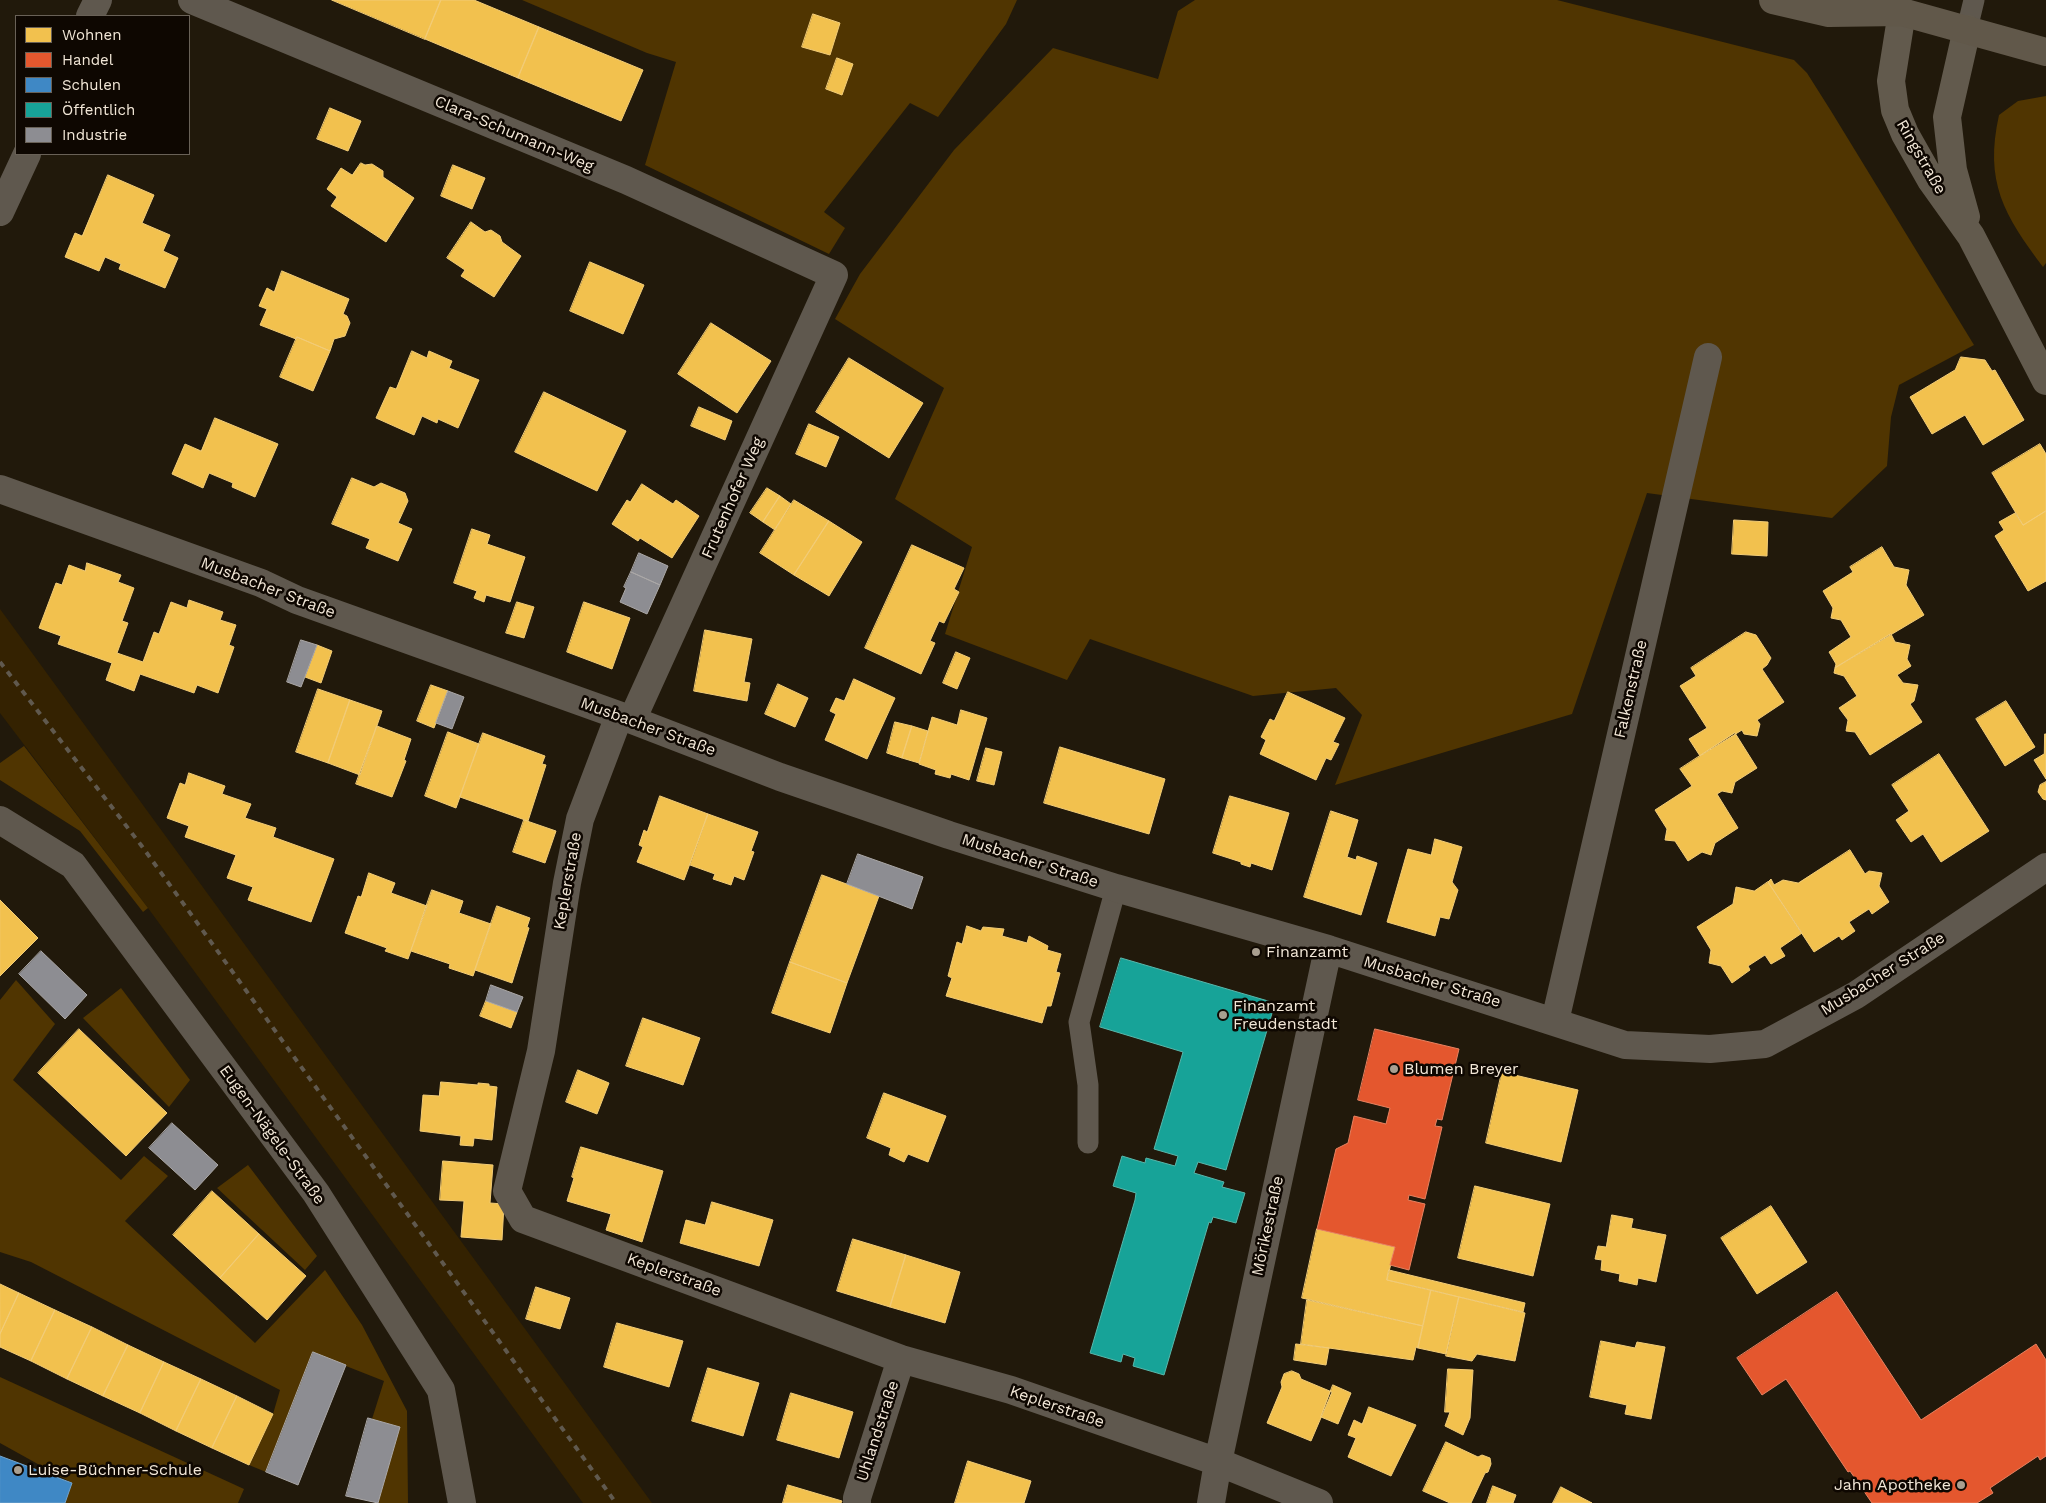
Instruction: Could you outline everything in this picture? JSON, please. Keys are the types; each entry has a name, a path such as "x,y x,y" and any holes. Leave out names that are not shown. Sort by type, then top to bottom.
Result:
{"main road":[{"path":"1773,0 1828,13 1891,6 2046,52"}],"street":[{"path":"90,15 98,0"},
{"name":"Clara-Schumann-Weg","path":"192,0 626,180 834,275"},
{"name":"Ringstraße","path":"1891,6 1891,81 1895,110 1905,134 1931,180 1971,236 2046,381"},
{"name":"Ringstraße","path":"1967,29 1947,117 1953,170 1971,236"},
{"path":"0,212 27,155"},
{"name":"Frutenhofer Weg","path":"625,718 834,275"},
{"name":"Falkenstraße","path":"1555,1021 1708,357"},
{"name":"Musbacher Straße","path":"0,489 261,583 297,600 625,718 780,777 1116,888 1328,949 1625,1045 1710,1049 1765,1044 1856,995 2046,866"},
{"name":"Keplerstraße","path":"625,718 580,819 566,883 541,1051 506,1190 523,1219 901,1359 1011,1390 1218,1462 1319,1503"},
{"name":"Eugen-Nägele-Straße","path":"0,820 73,865 316,1193 441,1390 462,1503"},
{"name":"Mörikestraße","path":"1211,1503 1218,1462 1328,949"},
{"name":"Uhlandstraße","path":"857,1503 901,1359"}],"lane":[{"path":"1967,29 1974,0"},
{"path":"1088,1143 1088,1085 1080,1022 1116,888"}],"shaded area":[{"path":"522,0 1017,0 1006,24 938,117 910,103 824,212 845,228 829,254 645,165 676,62 647,53"},
{"path":"1195,0 1557,0 1794,60 1807,73 1831,111 1974,345 1899,385 1891,417 1887,466 1832,518 1647,493 1572,714 1335,785 1362,715 1336,688 1253,696 1090,639 1067,680 945,634 972,547 895,499 944,388 835,319 860,274 954,150 1053,48 1158,79 1178,11"},
{"path":"2046,96 2046,263 2043,267 2008,214 1996,179 1994,160 1999,115 2018,101"},
{"path":"0,609 652,1503 583,1503 148,908 0,713"},
{"path":"24,746 148,908 143,912 80,831 0,780 0,763"},
{"path":"16,980 55,1024 13,1080 121,1180 144,1156 168,1176 125,1221 255,1343 325,1270 362,1325 407,1411 408,1503 378,1503 399,1427 372,1419 384,1381 313,1353 266,1472 249,1465 273,1414 280,1390 31,1262 0,1252 0,1000"},
{"path":"121,988 190,1080 169,1107 83,1018"},
{"path":"248,1165 317,1256 305,1270 217,1188"},
{"path":"0,1377 244,1489 238,1503 65,1503 72,1483 0,1443"}],"building: Wohnen":[{"path":"332,0 441,0 425,39"},
{"path":"441,0 474,0 539,27 518,78 425,39"},
{"path":"813,14 840,23 830,55 802,47"},
{"path":"539,27 643,70 621,121 518,78"},
{"path":"837,58 853,64 842,95 826,89"},
{"path":"330,108 361,121 348,151 317,139"},
{"path":"361,163 365,165 372,164 383,171 383,177 414,198 386,242 331,206 337,197 327,189 341,168 352,175"},
{"path":"453,165 485,178 472,209 441,196"},
{"path":"108,175 154,195 142,223 170,235 163,251 178,258 165,288 119,269 121,264 105,257 99,271 65,257 75,233 82,236"},
{"path":"471,222 485,232 491,230 500,236 502,242 521,256 494,297 461,276 465,270 447,258"},
{"path":"590,262 644,285 623,334 570,311"},
{"path":"282,271 349,299 343,314 347,316 350,323 345,336 334,339 330,351 297,337 296,339 260,325 267,309 259,306 267,288 274,292"},
{"path":"711,323 771,361 737,413 678,374"},
{"path":"297,337 330,351 313,391 280,377"},
{"path":"412,351 427,358 429,351 452,361 449,368 479,380 458,428 438,419 437,423 422,416 414,435 376,418 390,387 396,389"},
{"path":"1961,357 1985,360 1992,371 1995,370 2024,420 1983,445 1965,415 1932,434 1910,397 1955,370"},
{"path":"849,358 923,403 889,458 816,412"},
{"path":"544,392 626,431 597,491 515,452"},
{"path":"699,407 732,421 725,440 691,426"},
{"path":"215,418 278,444 255,497 232,487 233,483 209,473 203,488 172,474 185,444 201,451"},
{"path":"809,424 839,437 826,467 796,454"},
{"path":"2040,444 2046,454 2046,511 2023,525 1992,473"},
{"path":"352,478 374,487 381,483 405,493 408,501 398,523 412,529 398,561 366,548 370,539 332,524"},
{"path":"642,484 673,504 676,500 699,516 672,558 640,538 638,541 612,524 627,500 630,502"},
{"path":"767,488 780,496 763,522 750,513"},
{"path":"780,496 791,504 775,530 763,522"},
{"path":"794,500 829,521 794,575 760,553"},
{"path":"2046,511 2046,581 2028,591 1995,536 2004,530 1999,522 2015,513 2023,525"},
{"path":"1734,520 1768,522 1767,556 1732,554"},
{"path":"829,521 862,542 829,596 794,575"},
{"path":"472,529 490,535 487,544 525,557 510,602 486,595 484,602 474,598 477,591 454,583"},
{"path":"912,545 964,568 954,589 959,592 944,623 939,621 930,641 935,643 921,674 865,648"},
{"path":"1882,547 1894,567 1909,570 1906,585 1924,615 1835,668 1836,664 1829,652 1851,637 1841,620 1831,618 1833,608 1823,591 1853,572 1850,567"},
{"path":"87,563 121,575 118,582 134,588 122,621 128,623 117,653 143,662 154,632 159,634 171,602 187,608 189,600 223,612 220,620 236,625 229,645 234,647 218,693 197,685 194,693 140,674 134,691 106,680 112,663 58,644 61,636 39,628 56,583 62,585 69,565 85,571"},
{"path":"517,602 534,607 524,638 506,633"},
{"path":"584,602 630,618 612,669 567,652"},
{"path":"705,630 752,639 744,682 750,683 747,701 694,691"},
{"path":"1746,632 1756,635 1771,658 1762,669 1784,702 1757,720 1760,724 1757,736 1744,734 1742,730 1700,756 1689,739 1707,728 1680,686 1696,676 1691,668"},
{"path":"1891,634 1895,642 1910,645 1907,659 1911,666 1897,675 1903,683 1918,685 1914,701 1910,704 1922,722 1870,755 1855,732 1846,731 1848,720 1839,708 1857,696 1844,676 1834,673 1835,668"},
{"path":"317,645 332,651 321,683 305,677"},
{"path":"956,652 970,658 957,689 943,683"},
{"path":"854,679 895,698 867,759 825,740 836,714 830,711 836,698 844,701"},
{"path":"778,684 808,698 795,727 765,714"},
{"path":"431,685 448,691 434,728 417,721"},
{"path":"318,689 350,700 328,763 296,752"},
{"path":"1288,692 1345,718 1333,742 1339,744 1331,760 1326,758 1316,780 1260,754 1266,740 1261,737 1270,719 1274,721"},
{"path":"350,700 382,711 360,775 328,763"},
{"path":"2006,701 2035,747 2005,766 1976,719"},
{"path":"961,710 987,718 969,780 951,774 950,778 935,774 936,770 919,764 932,717 957,725"},
{"path":"895,722 912,726 902,758 887,753"},
{"path":"377,726 411,739 404,760 406,761 392,797 356,784"},
{"path":"912,726 928,731 919,763 902,758"},
{"path":"448,732 479,744 456,808 425,796"},
{"path":"483,733 545,756 542,764 546,765 528,821 460,797"},
{"path":"1735,733 1757,768 1735,782 1732,793 1722,791 1717,794 1738,828 1715,843 1711,855 1702,852 1688,861 1675,841 1665,840 1667,829 1655,810 1692,786 1680,769"},
{"path":"2045,734 2046,779 2034,760 2044,754"},
{"path":"1060,747 1165,779 1149,834 1044,803"},
{"path":"986,748 1002,752 994,785 977,781"},
{"path":"1939,754 1989,831 1941,862 1923,834 1911,842 1896,820 1909,811 1892,785"},
{"path":"189,773 225,786 222,794 251,804 245,818 276,828 273,837 334,859 311,922 248,900 253,887 227,878 236,855 185,837 189,826 167,818 180,783 185,785"},
{"path":"2046,782 2046,800 2038,792 2040,785"},
{"path":"660,796 708,814 684,880 637,862 643,847 639,845 644,830 647,832"},
{"path":"1230,796 1289,813 1272,870 1251,863 1250,867 1213,853"},
{"path":"1331,811 1358,820 1347,857 1356,860 1357,856 1377,863 1361,915 1304,897"},
{"path":"708,814 758,832 751,851 754,852 744,880 734,876 731,885 713,879 715,874 690,865"},
{"path":"524,820 556,831 545,863 513,852"},
{"path":"1435,839 1462,847 1452,882 1458,890 1449,919 1440,917 1435,936 1387,922 1408,849 1431,855"},
{"path":"1850,850 1865,874 1869,871 1882,873 1879,886 1889,902 1872,914 1869,909 1849,922 1855,931 1842,940 1839,936 1814,952 1768,882 1771,879 1774,885 1783,880 1798,883"},
{"path":"369,873 395,883 391,893 427,906 408,959 385,951 387,948 345,933 358,896 361,897"},
{"path":"822,875 879,896 847,983 790,962"},
{"path":"1768,882 1802,933 1780,948 1785,956 1771,964 1765,955 1748,966 1750,970 1732,983 1721,966 1709,963 1711,950 1697,927 1733,904 1736,887 1754,891"},
{"path":"432,890 463,901 459,913 491,924 473,976 449,968 450,964 411,951"},
{"path":"0,900 38,938 0,976"},
{"path":"497,906 530,918 527,927 529,928 512,983 475,970"},
{"path":"967,926 981,931 983,927 1004,929 1002,936 1027,943 1029,936 1048,946 1047,950 1061,954 1056,972 1060,973 1051,1006 1047,1006 1042,1023 946,996 952,978 948,976 957,942 962,944"},
{"path":"790,962 847,983 830,1033 772,1013"},
{"path":"486,1001 517,1012 511,1028 480,1016"},
{"path":"643,1018 700,1038 683,1085 626,1066"},
{"path":"79,1029 167,1113 126,1156 38,1073"},
{"path":"578,1070 609,1083 597,1114 566,1102"},
{"path":"1502,1072 1578,1090 1561,1162 1486,1143"},
{"path":"441,1082 478,1085 478,1083 497,1087 492,1140 474,1138 473,1146 460,1145 461,1136 420,1131 423,1095 439,1096"},
{"path":"884,1093 946,1116 928,1162 908,1154 904,1162 889,1155 891,1148 867,1138"},
{"path":"581,1147 663,1171 642,1242 606,1230 611,1214 567,1201"},
{"path":"443,1161 493,1165 490,1203 504,1204 502,1240 461,1237 464,1201 440,1200"},
{"path":"1475,1186 1550,1204 1533,1276 1458,1258"},
{"path":"212,1191 259,1234 220,1278 173,1235"},
{"path":"712,1202 773,1220 759,1266 680,1243 686,1220 705,1225"},
{"path":"1771,1206 1807,1262 1757,1294 1721,1238"},
{"path":"1612,1215 1633,1219 1631,1228 1666,1235 1656,1282 1638,1278 1637,1285 1619,1281 1620,1274 1601,1270 1602,1260 1595,1259 1598,1246 1606,1247"},
{"path":"1317,1229 1395,1247 1387,1280 1431,1290 1423,1326 1302,1298"},
{"path":"259,1234 306,1276 267,1320 220,1278"},
{"path":"853,1239 906,1255 890,1307 837,1291"},
{"path":"906,1255 960,1272 945,1323 890,1307"},
{"path":"1389,1270 1525,1303 1523,1312 1387,1280"},
{"path":"0,1284 19,1293 0,1334"},
{"path":"536,1287 570,1298 560,1329 526,1319"},
{"path":"1431,1290 1459,1297 1446,1354 1418,1348"},
{"path":"19,1293 55,1310 31,1361 0,1347 0,1334"},
{"path":"1459,1297 1525,1313 1515,1361 1477,1354 1472,1361 1446,1356"},
{"path":"1307,1300 1423,1326 1413,1360 1301,1344"},
{"path":"55,1310 92,1327 67,1379 31,1361"},
{"path":"617,1323 683,1341 669,1387 604,1367"},
{"path":"92,1327 128,1345 103,1396 67,1379"},
{"path":"1601,1341 1635,1348 1637,1342 1665,1347 1651,1419 1625,1414 1627,1405 1590,1397"},
{"path":"1296,1344 1329,1348 1326,1365 1294,1360"},
{"path":"128,1345 164,1362 140,1413 103,1396"},
{"path":"164,1362 201,1379 176,1431 140,1413"},
{"path":"708,1368 759,1383 743,1436 692,1421"},
{"path":"1448,1369 1473,1370 1470,1418 1463,1435 1445,1426 1450,1412 1445,1412"},
{"path":"1292,1371 1299,1374 1301,1379 1332,1392 1311,1441 1267,1423 1282,1387 1281,1382 1284,1374"},
{"path":"201,1379 237,1396 212,1448 176,1431"},
{"path":"1333,1385 1351,1393 1338,1424 1321,1417"},
{"path":"791,1393 853,1412 839,1458 777,1440"},
{"path":"237,1396 273,1414 249,1465 212,1448"},
{"path":"1369,1407 1416,1425 1391,1476 1348,1457 1356,1438 1348,1435 1354,1420 1362,1424"},
{"path":"1446,1442 1478,1457 1482,1455 1490,1458 1491,1464 1488,1472 1485,1473 1471,1503 1450,1503 1423,1491"},
{"path":"968,1461 1031,1481 1024,1503 955,1503"},
{"path":"788,1485 842,1501 841,1503 783,1503"},
{"path":"1493,1486 1516,1495 1513,1503 1487,1503"},
{"path":"1561,1487 1592,1503 1553,1503"}],"building: Handel":[{"path":"1375,1029 1459,1049 1442,1120 1437,1119 1435,1126 1442,1127 1425,1199 1409,1195 1408,1200 1425,1204 1409,1270 1390,1265 1395,1247 1317,1229 1336,1149 1348,1143 1354,1116 1386,1124 1390,1108 1358,1100"},
{"path":"1837,1292 1921,1420 2036,1344 2046,1360 2046,1456 2040,1460 2038,1456 1990,1488 1993,1493 1977,1503 1872,1503 1850,1471 1848,1472 1786,1379 1762,1395 1737,1358"}],"building: Schulen":[{"name":"Luise-Büchner-Schule","path":"0,1456 72,1483 65,1503 0,1503"}],"building: Öffentlich":[{"path":"1121,958 1275,1003 1226,1170 1198,1162 1194,1173 1224,1182 1222,1187 1245,1193 1236,1223 1213,1217 1211,1223 1209,1222 1164,1375 1133,1366 1135,1358 1123,1354 1121,1362 1090,1353 1135,1200 1136,1193 1113,1186 1122,1156 1145,1163 1146,1158 1175,1166 1178,1156 1154,1149 1183,1052 1100,1027"}],"building: Industrie":[{"path":"639,553 668,566 660,585 631,572"},
{"path":"631,572 660,585 647,614 620,602"},
{"path":"301,640 317,645 301,687 287,682"},
{"path":"448,691 464,697 452,729 436,723"},
{"path":"858,854 923,877 912,909 847,884"},
{"path":"41,951 87,995 65,1019 19,974"},
{"path":"491,985 523,997 517,1012 486,1001"},
{"path":"172,1123 218,1165 195,1190 149,1148"},
{"path":"313,1352 346,1365 298,1485 266,1472"},
{"path":"368,1418 400,1427 378,1503 346,1496"}],"railway":[{"path":"0,662 141,845 616,1503"}],"place":[{"name":"Finanzamt","path":"1256,952"},
{"name":"Finanzamt Freudenstadt","path":"1223,1015"},
{"name":"Blumen Breyer","path":"1394,1069"},
{"name":"Luise-Büchner-Schule","path":"18,1470"},
{"name":"Jahn Apotheke","path":"1961,1485"}]}
